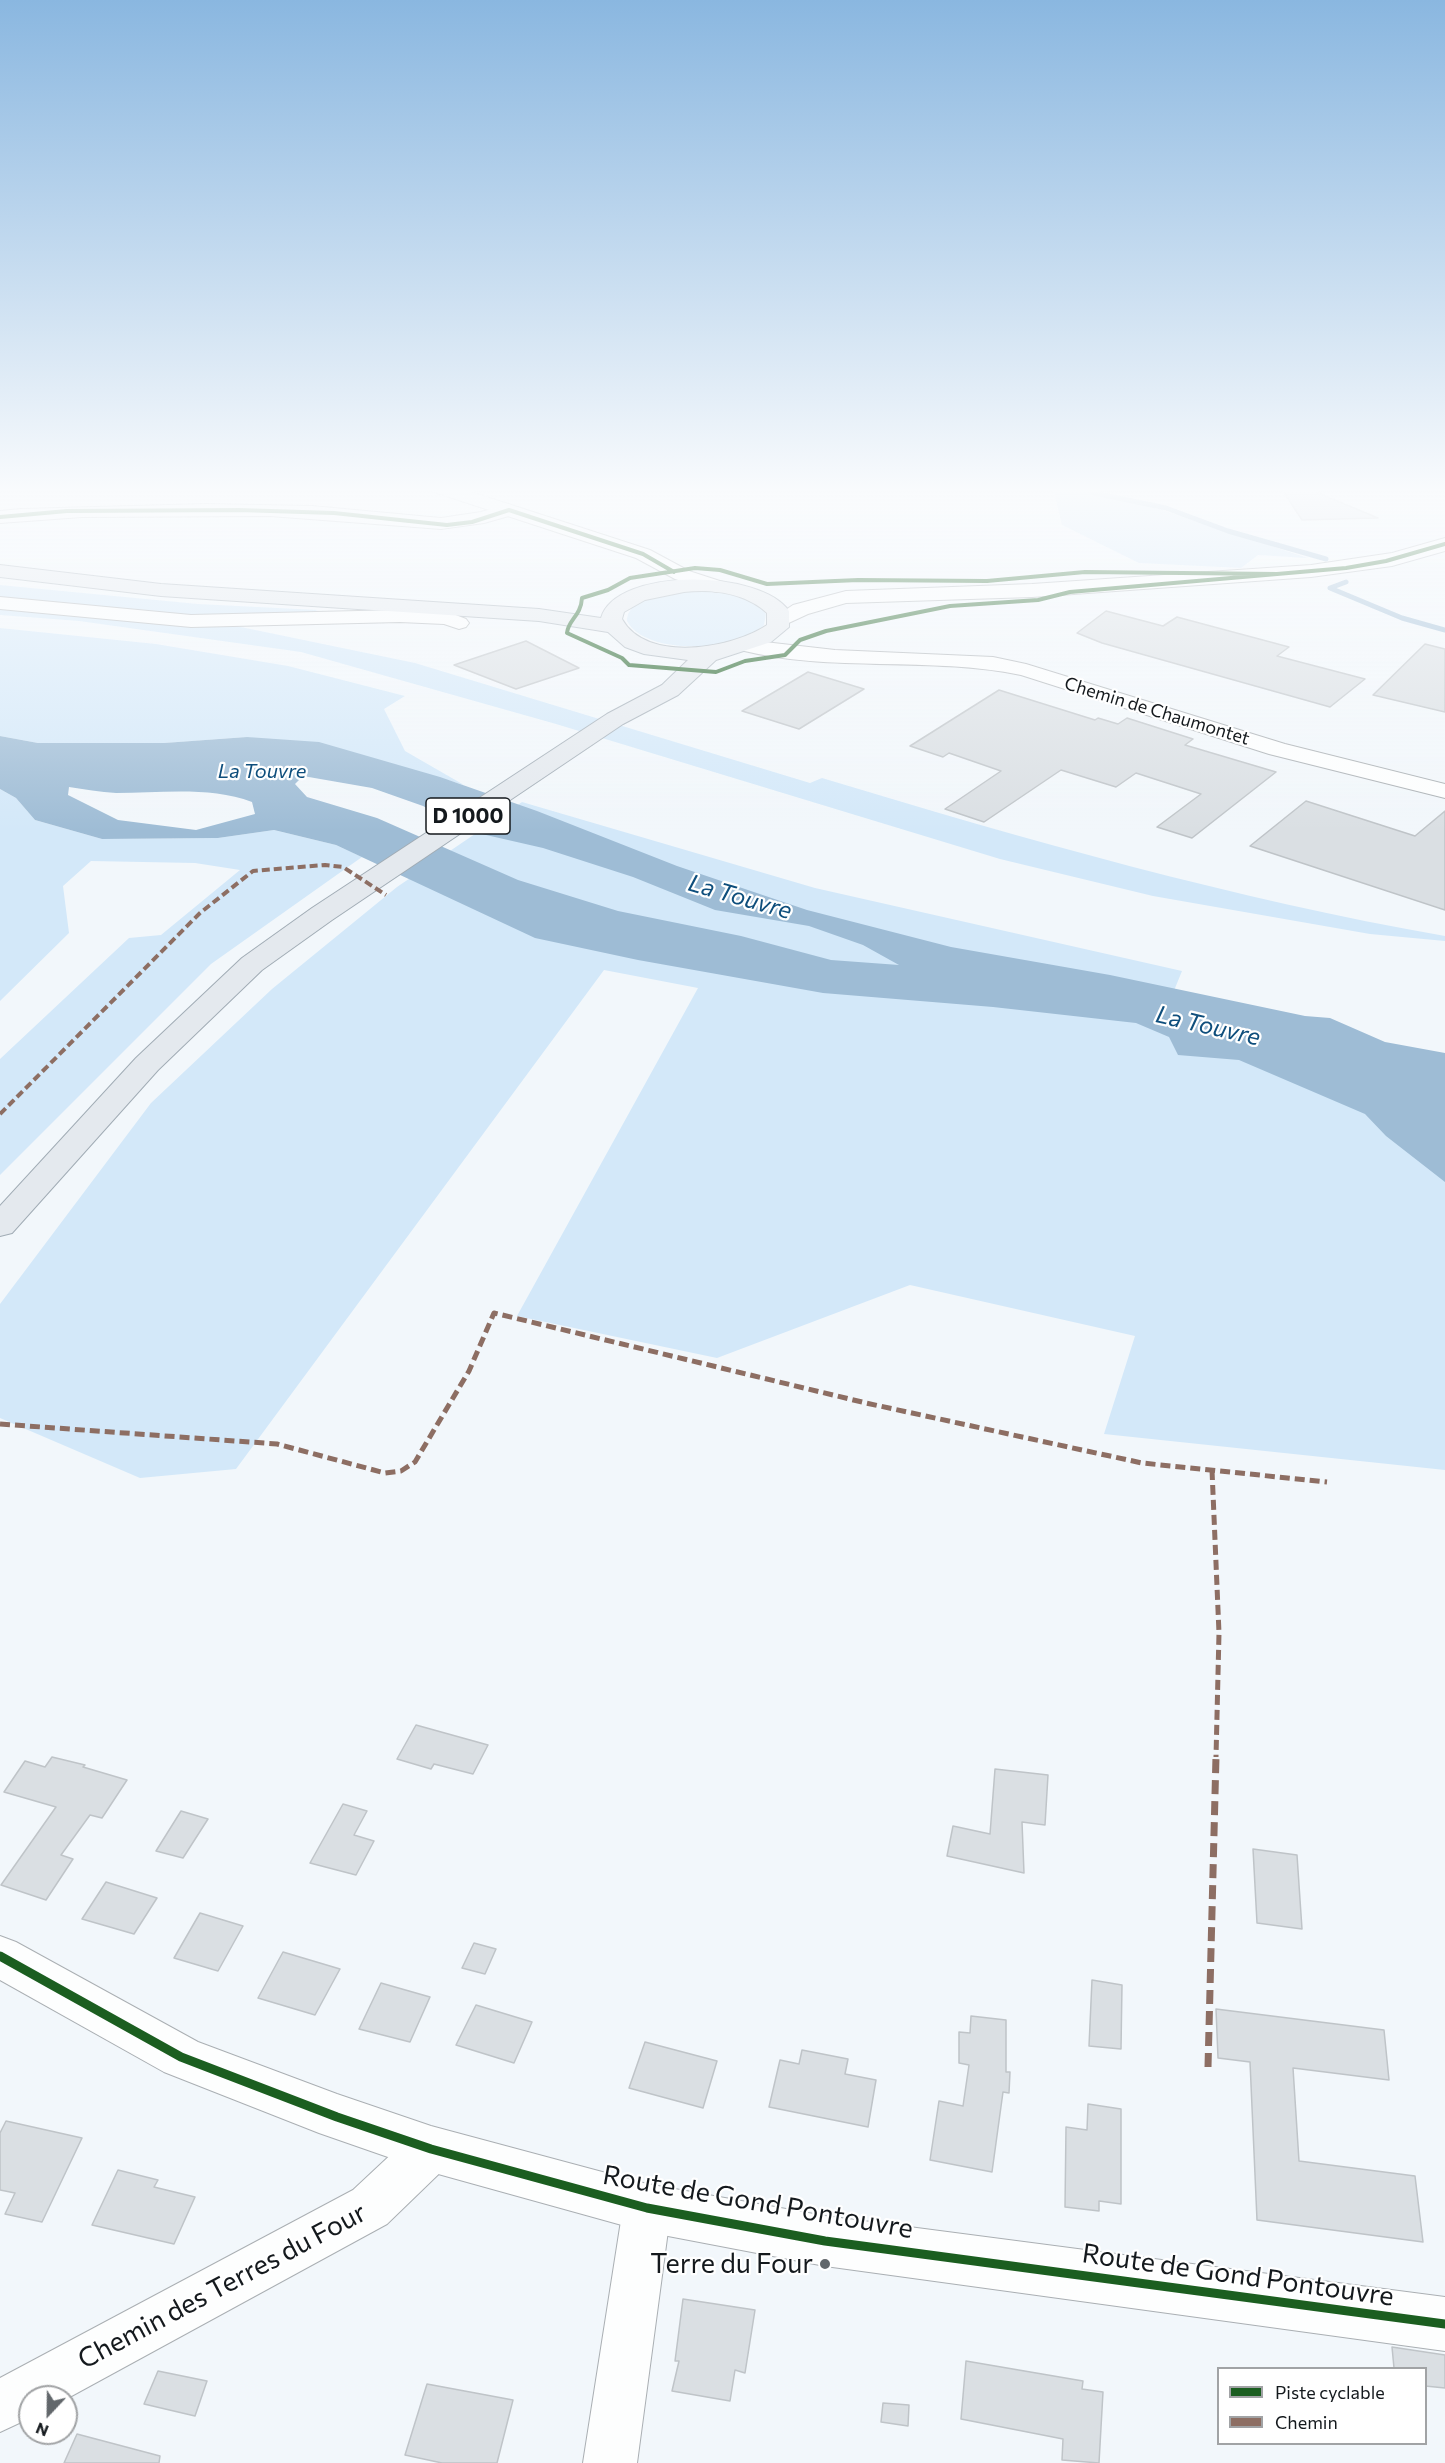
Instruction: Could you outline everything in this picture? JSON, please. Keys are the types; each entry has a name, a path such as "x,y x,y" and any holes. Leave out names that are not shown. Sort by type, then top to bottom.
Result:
{"main road":[{"path":"357,603 539,615 615,627 626,637 646,646 679,652 715,652 747,646 766,637 779,624 813,605 824,603"},
{"path":"615,627 613,619 615,611 627,603"},
{"path":"770,603 778,611 779,624"},
{"name":"D 1000","path":"615,719 648,688 655,667 653,655 646,646"},
{"name":"D 1000","path":"0,1226 147,1064 252,964 322,914 615,719 662,696 677,685 695,663 715,652"},
{"name":"D 1000","path":"0,1245 78,1142"},
{"name":"Route de Gond Pontouvre","path":"0,1956 181,2057 336,2117 431,2149 647,2208 825,2241 1445,2324"}],"street":[{"path":"0,603 192,621 400,616 448,618 459,623"},
{"name":"Chemin de Chaumontet","path":"779,624 800,640 866,657"},
{"name":"Chemin de Chaumontet","path":"747,646 866,657 993,663 1026,670 1277,749 1445,791"},
{"name":"Chemin des Terres du Four","path":"0,2406 370,2207 431,2149"},
{"path":"610,2463 647,2208"}],"shaded area":[{"path":"32,603 187,603 318,610 307,614 196,618"},
{"path":"754,603 766,614 764,625 752,634 735,640 715,645 672,645 637,633 627,621 630,611 636,604"},
{"path":"0,608 196,626 236,626 415,663 810,783 822,778 976,824 1131,866 1287,904 1445,936 1445,941 1370,934 1153,896 1000,859 556,724 301,652 79,621 0,615"},
{"path":"0,628 156,644 288,666 405,696 384,709 405,751 464,785 412,770 247,737 164,743 38,743 0,736"},
{"path":"0,789 16,798 35,820 102,839 218,838 274,830 336,845 362,857 211,964 0,1175 0,1059 129,938 161,935 240,870 195,863 91,861 63,886 69,933 0,1001"},
{"path":"522,802 815,888 1182,971 1171,998 1445,1132 1445,1470 1104,1434 1135,1336 910,1285 717,1358 517,1316 698,988 604,970 236,1469 140,1478 0,1418 0,1304 151,1103 272,989 397,887"}],"water":[{"name":"La Touvre","path":"0,736 38,743 164,743 247,737 319,742 440,777 537,811 677,866 807,910 951,947 1110,975 1305,1016 1330,1018 1385,1042 1445,1053 1445,1182 1386,1136 1365,1114 1239,1060 1178,1055 1169,1037 1136,1023 993,1007 823,993 638,960 535,938 336,845 274,830 218,838 102,839 35,820 16,798 0,789","holes":["303,776 372,788 423,806 473,832 543,848 633,877 715,910 809,926 863,945 899,965 831,960 741,936 618,911 518,880 377,818 307,797 295,784","69,787 116,793 202,792 219,794 252,802 255,814 196,830 118,820 68,795"]}],"building":[{"path":"1106,611 1163,626 1177,617 1289,647 1277,656 1365,679 1330,707 1102,643 1077,633"},
{"path":"526,641 579,668 516,689 454,665"},
{"path":"1425,644 1445,649 1445,712 1373,695"},
{"path":"808,672 864,689 799,729 742,711"},
{"path":"999,690 1095,720 1098,718 1118,724 1127,718 1193,739 1185,745 1276,772 1192,838 1157,827 1201,794 1136,773 1116,787 1061,770 984,822 945,809 1001,771 949,753 943,757 910,746"},
{"path":"1306,801 1415,836 1445,811 1445,910 1250,846"},
{"path":"416,1725 488,1745 473,1774 434,1764 431,1769 397,1759"},
{"path":"52,1757 85,1765 83,1767 127,1780 102,1818 90,1815 61,1855 73,1859 46,1900 1,1885 56,1807 4,1792 25,1761 45,1767"},
{"path":"995,1769 1048,1775 1045,1825 1022,1822 1024,1873 947,1856 953,1826 990,1834"},
{"path":"343,1804 367,1811 354,1835 374,1841 356,1875 310,1863"},
{"path":"181,1811 208,1819 183,1858 156,1851"},
{"path":"1253,1849 1297,1855 1302,1929 1257,1923"},
{"path":"106,1882 157,1898 134,1934 82,1919"},
{"path":"200,1913 243,1926 218,1971 174,1958"},
{"path":"474,1943 496,1949 485,1974 462,1968"},
{"path":"283,1952 340,1969 315,2015 258,1998"},
{"path":"1092,1980 1122,1985 1121,2049 1089,2046"},
{"path":"381,1983 430,1997 410,2042 359,2029"},
{"path":"476,2005 532,2022 514,2063 456,2045"},
{"path":"1216,2009 1384,2030 1389,2080 1293,2068 1299,2161 1415,2176 1423,2242 1257,2220 1250,2062 1218,2058"},
{"path":"971,2016 1006,2020 1006,2072 1010,2072 1009,2093 1003,2092 992,2172 930,2160 939,2101 963,2106 969,2065 959,2063 959,2032 970,2033"},
{"path":"645,2042 717,2061 703,2108 629,2088"},
{"path":"802,2050 848,2059 845,2074 876,2080 868,2127 769,2107 780,2060 799,2064"},
{"path":"1088,2104 1121,2109 1121,2204 1099,2201 1099,2211 1065,2207 1066,2127 1087,2130"},
{"path":"6,2121 82,2138 42,2222 5,2214 15,2193 0,2190 0,2133"},
{"path":"118,2170 158,2180 154,2187 195,2197 174,2244 92,2225"},
{"path":"683,2299 755,2310 745,2373 735,2370 730,2401 672,2391 679,2361 675,2361"},
{"path":"1392,2347 1445,2355 1445,2388 1427,2386 1427,2367 1394,2367"},
{"path":"966,2361 1083,2381 1082,2389 1103,2392 1099,2463 1062,2460 1063,2439 961,2419"},
{"path":"158,2371 207,2381 195,2416 144,2404"},
{"path":"427,2384 513,2400 497,2463 442,2463 405,2455"},
{"path":"883,2403 909,2405 908,2426 881,2422"},
{"path":"78,2434 160,2456 159,2463 64,2463 72,2445 78,2445"}],"waterway":[{"path":"1366,603 1402,618 1445,630"}],"marked path":[{"path":"0,1114 200,913 253,871 325,865 343,867 386,895"},
{"path":"0,1424 277,1444 385,1473 401,1471 415,1462 469,1371 494,1313 866,1403 1142,1463 1327,1482"},
{"path":"1208,2067 1219,1633 1212,1470"}],"cycle path":[{"path":"582,603 581,610 567,628 567,633 571,637 622,658 629,665 716,672 745,661 785,655 800,640 826,631 950,606 995,603"},
{"path":"0,1956 181,2057 337,2117 431,2149 647,2208 825,2241 1445,2324"}],"place":[{"name":"Terre du Four","path":"825,2264"}]}
